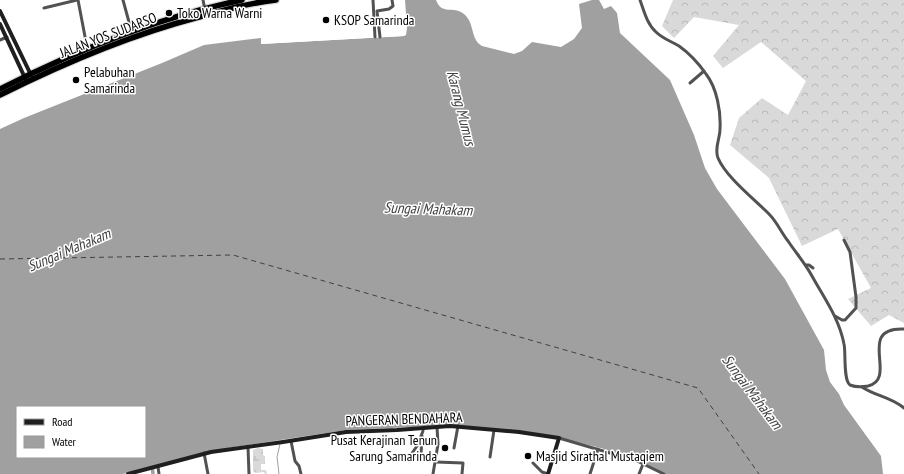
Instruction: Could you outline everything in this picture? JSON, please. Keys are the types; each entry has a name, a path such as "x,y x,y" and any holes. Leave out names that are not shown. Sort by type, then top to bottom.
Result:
{"highway":[{"name":"JALAN YOS SUDARSO","path":"205,12 228,2 242,0"},
{"name":"JALAN YOS SUDARSO","path":"0,95 32,76 132,34 205,12 276,0"},
{"name":"JALAN YOS SUDARSO","path":"0,89 26,79"}],"street":[{"path":"44,8 77,0 89,51"},
{"path":"123,0 132,34"},
{"path":"202,0 205,12"},
{"path":"373,0 375,37"},
{"path":"380,37 377,11 391,8 393,6 392,0"},
{"path":"640,0 645,16 655,32 685,51 704,71 710,80 714,89 719,114 720,130 716,150 718,160 737,183 774,220 788,242 806,265 835,316 844,345 847,382 852,386 873,384 880,376 879,345 882,336 887,331 892,329 904,328"},
{"path":"0,11 32,76"},
{"path":"0,24 2,33 6,37 26,79"},
{"path":"0,40 6,37"},
{"path":"690,83 704,71"},
{"path":"835,316 845,320 856,308 849,247 844,240"},
{"path":"806,265 813,268"},
{"path":"862,386 866,390 895,400 904,408"},
{"path":"454,448 458,426"},
{"name":"PANGERAN BENDAHARA","path":"128,474 204,453 346,432 423,430 437,427 458,426 519,432 559,438"},
{"path":"433,474 438,444 437,427"},
{"path":"421,454 423,430"},
{"path":"408,460 417,446 423,430"},
{"path":"490,457 494,430"},
{"path":"533,463 547,474 559,438 643,464 664,474"},
{"path":"291,441 300,474"},
{"path":"248,447 249,474"},
{"path":"590,474 598,449"},
{"path":"204,453 208,474"},
{"path":"436,462 463,463 462,474"},
{"path":"639,474 643,464"},
{"path":"157,467 159,474"}],"green space":[{"path":"673,0 904,0 904,323 889,315 871,326 848,299 871,288 838,229 802,246 769,178 730,145 739,118 762,98 788,115 806,81 761,42 723,68 713,56 739,25 694,17 674,38 662,26"},
{"path":"258,448 263,449 265,464 261,464 261,470 266,470 267,474 264,472 256,473 253,471 253,450"}],"water":[{"path":"405,0 436,0 441,8 460,11 470,22 478,43 482,46 514,54 522,51 532,42 561,47 574,39 582,28 579,4 592,0 599,0 604,9 611,6 617,13 620,33 670,80 694,135 705,168 717,189 785,279 824,350 826,370 830,382 839,394 844,405 881,456 883,474 665,474 641,462 601,448 547,435 436,426 346,430 228,448 123,474 0,474 0,129 204,45 261,38 261,44 406,35"}],"pier":[{"path":"404,34 404,36 261,44 261,38 263,38 263,42"}],"waterway":[{"path":"279,474 277,457 280,444"},
{"path":"152,465 153,474"}],"ferry route":[{"path":"0,259 233,255 698,388 759,474"}],"place":[{"name":"Toko Warna Warni","path":"169,13"},
{"name":"KSOP Samarinda","path":"326,20"},
{"name":"Pelabuhan Samarinda","path":"76,80"},
{"name":"Pusat Kerajinan Tenun Sarung Samarinda","path":"445,448"},
{"name":"Masjid Sirathal Mustaqiem","path":"528,456"}],"water label":[{"name":"Karang Mumus","path":"461,108"},
{"name":"Sungai Mahakam","path":"428,209"},
{"name":"Sungai Mahakam","path":"69,250"},
{"name":"Sungai Mahakam","path":"752,392"}]}
